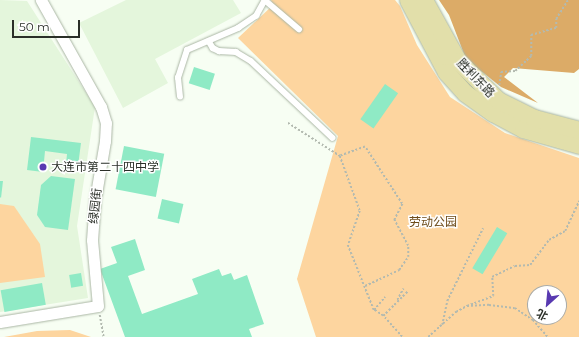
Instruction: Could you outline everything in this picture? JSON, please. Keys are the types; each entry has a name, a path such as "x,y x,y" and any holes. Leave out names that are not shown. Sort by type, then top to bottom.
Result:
{"main road":[{"path":"408,0 446,72 465,93 493,113 523,129 579,145"},
{"name":"胜利东路","path":"424,0 458,61 498,100 534,118 579,130"}],"street":[{"name":"绿园街","path":"41,0 101,107 106,123 95,200 92,240 98,306"},
{"path":"0,322 98,306"}],"lane":[{"path":"180,96 178,78 187,50 238,28 256,16 265,0 298,29"},
{"path":"209,41 213,48 219,51 236,52 251,61 333,138"}],"path":[{"path":"496,89 502,82 502,72 515,71 531,56 531,35 556,28 556,19 568,0"},
{"path":"288,123 340,156 360,211 348,245 374,310 383,316 402,337"},
{"path":"340,156 365,146 402,204 394,220 408,246 408,257 399,270 365,286"},
{"path":"428,337 467,306 493,296 492,277 515,266 530,265 549,240 565,231 577,201 579,201"},
{"path":"442,325 447,301 483,228"},
{"path":"396,301 403,289"},
{"path":"383,316 396,301 408,291"},
{"path":"374,310 385,297"},
{"path":"467,306 488,304 515,308 533,320 548,337"},
{"path":"98,306 104,337"}],"shaded area":[{"name":"大连市第二十四中学","path":"0,0 27,1 95,107 77,226 88,298 0,312"},
{"path":"126,0 233,0 241,13 155,59 168,83 123,108 79,23"},
{"path":"439,0 579,0 579,69 574,73 513,68 504,77 538,103 501,87 466,59 449,15"}],"green space":[{"name":"劳动公园","path":"271,0 395,0 400,6 417,45 450,97 505,133 579,158 579,337 316,337 297,279 338,136 238,38 273,5"},
{"path":"0,204 14,206 40,244 45,277 0,283"},
{"path":"70,330 91,337 4,337 37,331"}],"building":[{"path":"194,67 215,74 210,90 189,83"},
{"path":"385,84 398,93 373,128 360,119"},
{"path":"31,137 81,143 78,166 66,164 67,154 45,151 43,172 27,170"},
{"path":"124,146 164,154 156,197 116,189"},
{"path":"51,176 75,179 68,230 45,227 37,215 41,185"},
{"path":"0,181 3,181 1,198 0,197"},
{"path":"162,199 183,204 179,223 158,218"},
{"path":"497,227 507,233 483,274 472,268"},
{"path":"135,239 145,270 128,276 142,314 198,294 192,279 219,269 222,276 231,273 234,280 247,275 264,324 249,329 252,337 125,337 100,269 117,263 111,247"},
{"path":"81,273 83,286 71,288 69,275"},
{"path":"42,283 46,305 4,312 1,290"}],"place":[{"name":"大连市第二十四中学","path":"43,167"}]}
